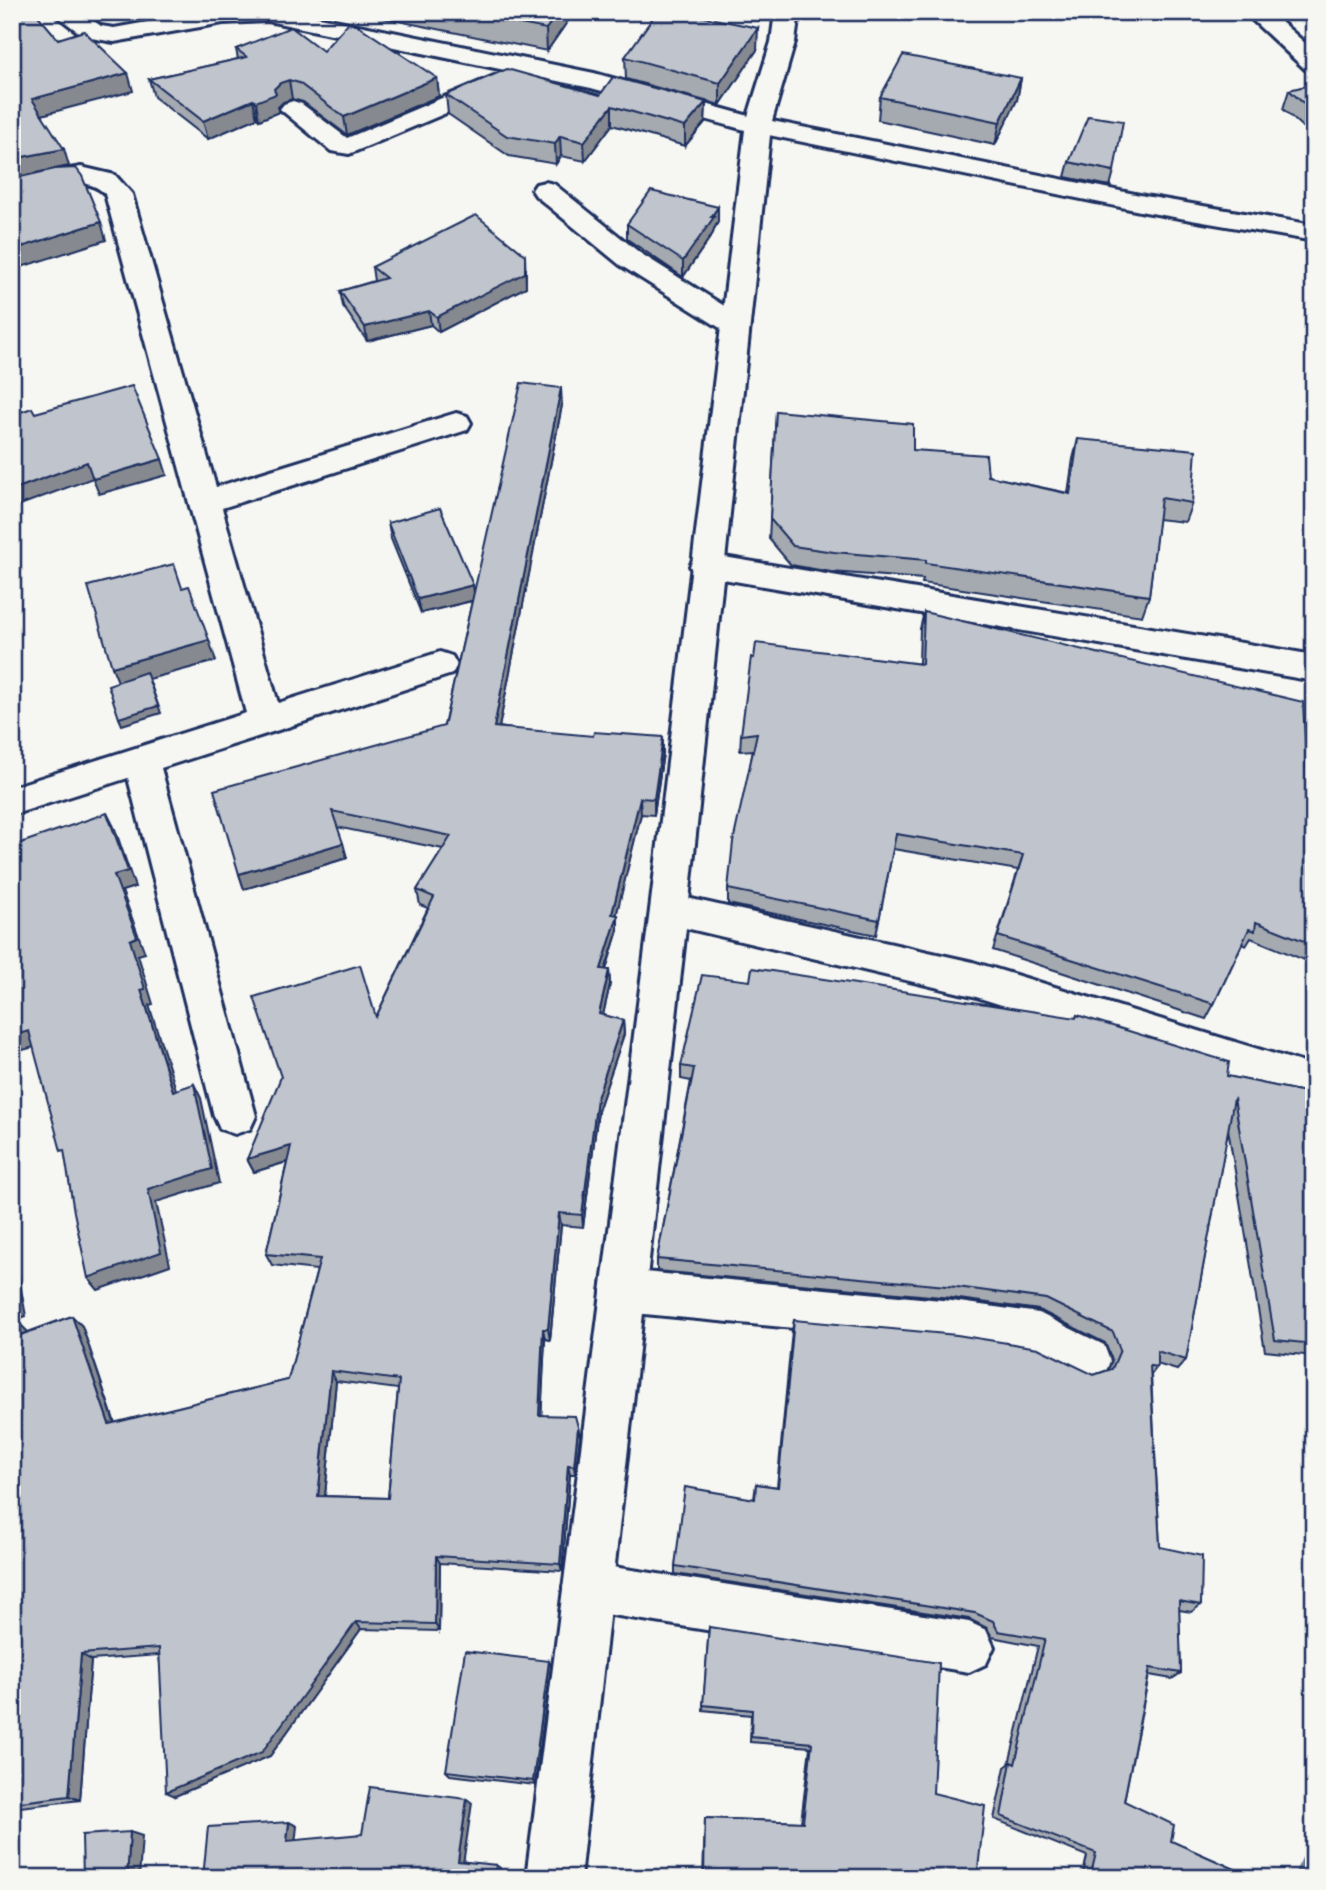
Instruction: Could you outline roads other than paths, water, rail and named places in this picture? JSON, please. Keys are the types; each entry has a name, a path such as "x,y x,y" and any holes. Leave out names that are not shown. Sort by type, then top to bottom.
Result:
{"street":[{"path":"64,12 94,32 114,35 223,16 271,13 594,81 758,126 1145,204 1314,233"},
{"path":"552,1878 669,910 758,126 783,42 787,12"},
{"path":"1256,12 1314,64"},
{"path":"293,109 340,145 349,146 529,68"},
{"path":"12,187 84,175 103,178 116,189 265,720"},
{"path":"545,190 630,259 735,325"},
{"path":"205,502 456,423"},
{"path":"706,566 1314,668"},
{"path":"12,801 440,665"},
{"path":"141,760 235,1116"},
{"path":"669,910 973,979 1314,1084"},
{"path":"623,1291 952,1322 1040,1335 1088,1361"},
{"path":"587,1587 970,1647"}],"waterway":[{"path":"1302,1878 1314,1855"}]}
